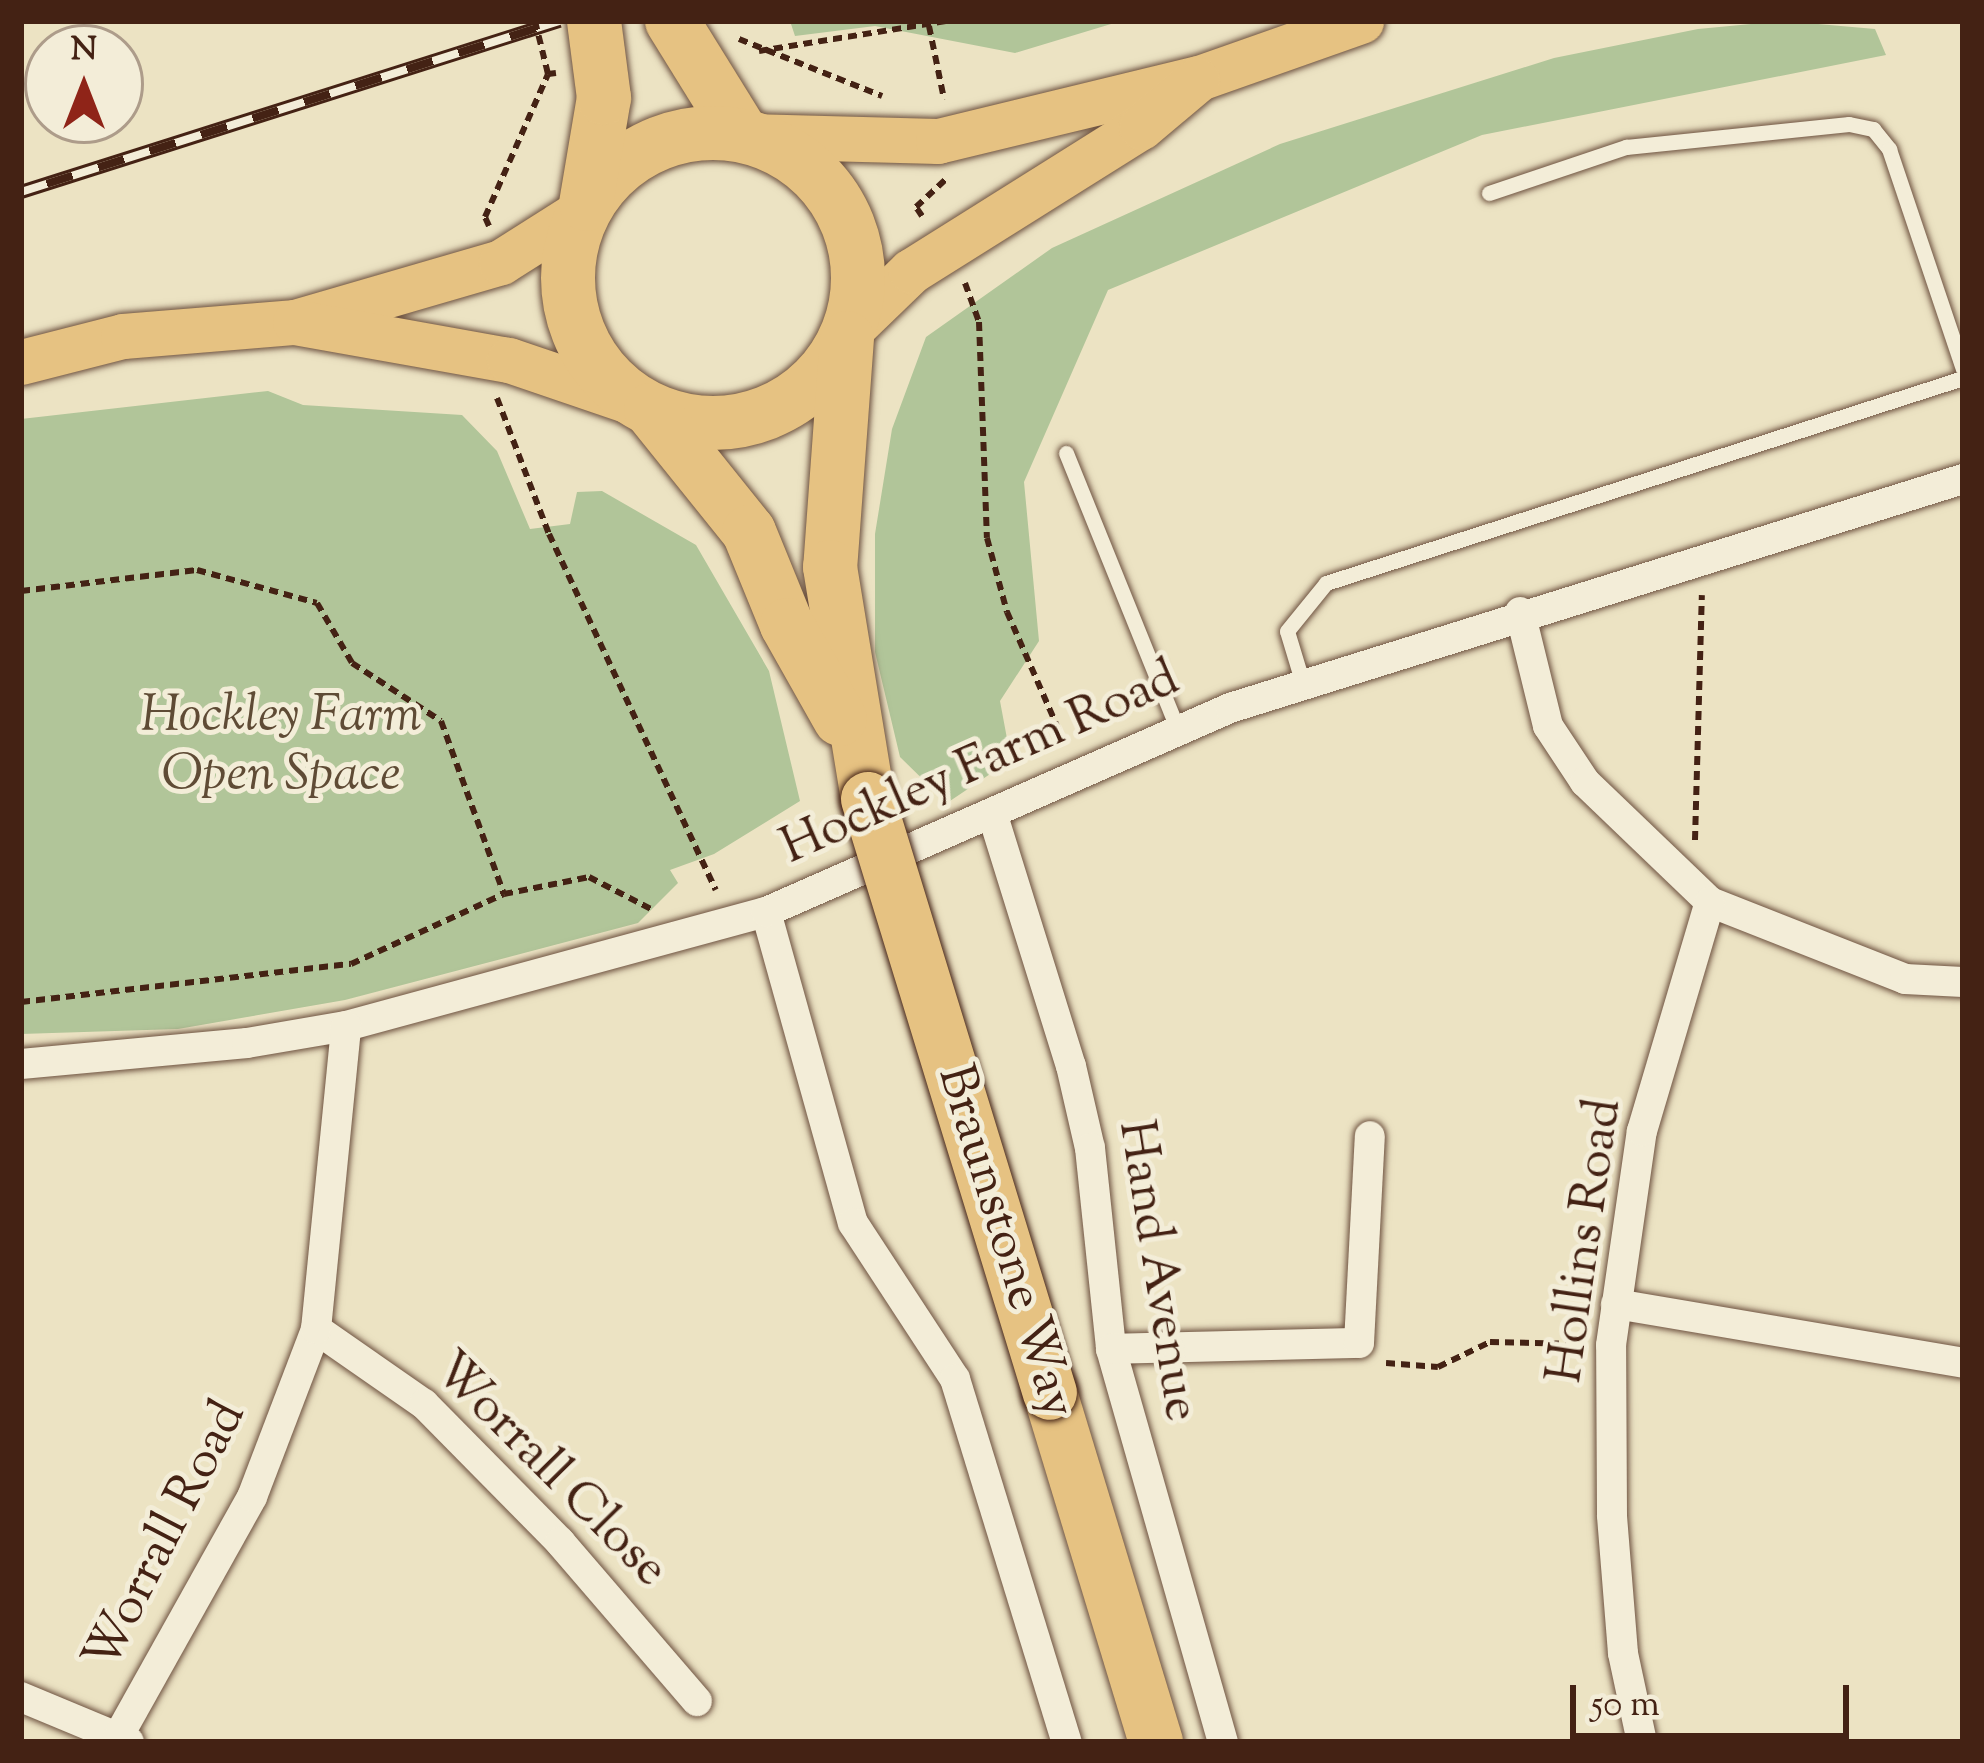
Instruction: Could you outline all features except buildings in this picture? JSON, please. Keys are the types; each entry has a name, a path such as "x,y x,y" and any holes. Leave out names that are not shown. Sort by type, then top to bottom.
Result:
{"highway":[{"path":"597,32 604,98 584,207 568,254 574,320 608,379 648,408 716,424 765,413 808,388 848,333 858,270 843,211 819,177 745,135 676,30"},
{"path":"584,207 608,175 670,137 745,135"},
{"name":"Braunstone Way","path":"848,333 828,517 853,742 1156,1742"},
{"name":"Braunstone Way","path":"648,408 749,532 787,626 853,742"}],"main road":[{"path":"745,135 938,141 1199,78 1360,21"},
{"path":"848,333 910,271 1141,127 1199,78"},
{"path":"21,362 123,336 295,322 501,262 584,207"},
{"path":"295,322 469,353 648,408"}],"street":[{"name":"Hockley Farm Road","path":"21,1064 247,1043 346,1025 662,927 766,912 993,817 1077,772 1303,684 1520,612 1963,479"},
{"path":"1520,612 1548,726 1585,782 1702,895 1905,979 1963,982"},
{"name":"Hand Avenue","path":"993,817 1090,1148 1111,1349 1223,1742"},
{"name":"Hollins Road","path":"1642,1742 1623,1653 1612,1515 1611,1345 1642,1131 1702,895"},
{"path":"766,912 854,1223 955,1378 1067,1742"},
{"name":"Worrall Road","path":"124,1738 252,1497 316,1328 346,1025"},
{"path":"1111,1349 1359,1343 1370,1136"},
{"path":"1616,1304 1963,1364"},
{"name":"Worrall Close","path":"316,1328 424,1404 588,1573 697,1701"},
{"path":"21,1697 124,1738"}],"lane":[{"path":"1303,684 1286,631 1326,584 1963,374 1888,148 1873,129 1849,124 1626,147 1489,193"},
{"path":"1066,454 1178,730"}],"path":[{"path":"501,262 485,217 548,74 535,21"},
{"path":"756,52 946,21"},
{"path":"929,26 946,111"},
{"path":"950,290 963,280 980,322 992,556 1006,612 1077,772"},
{"path":"469,353 464,387 515,397"},
{"path":"495,392 549,534 718,894 698,900"},
{"path":"1702,895 1703,556"},
{"path":"21,591 197,570 317,602 352,662 441,721 504,894"},
{"path":"21,1002 351,964 504,894 589,877 662,927"},
{"path":"1359,1343 1386,1363 1438,1367 1490,1342 1611,1345"}],"green space":[{"path":"790,21 1121,21 1015,53 875,26 795,36"},
{"path":"1784,21 1875,29 1886,55 1482,135 1108,290 1024,482 1039,641 1000,701 1011,760 947,803 900,757 875,652 875,534 892,429 926,337 1052,248 1280,144 1554,58 1698,29"},
{"name":"Hockley Farm Open Space","path":"268,391 303,405 462,415 497,451 530,529 570,524 577,492 602,491 696,545 769,671 800,801 714,854 670,870 678,883 638,923 345,1000 178,1029 21,1034 21,419"}],"railway":[{"path":"21,192 559,21"}]}
